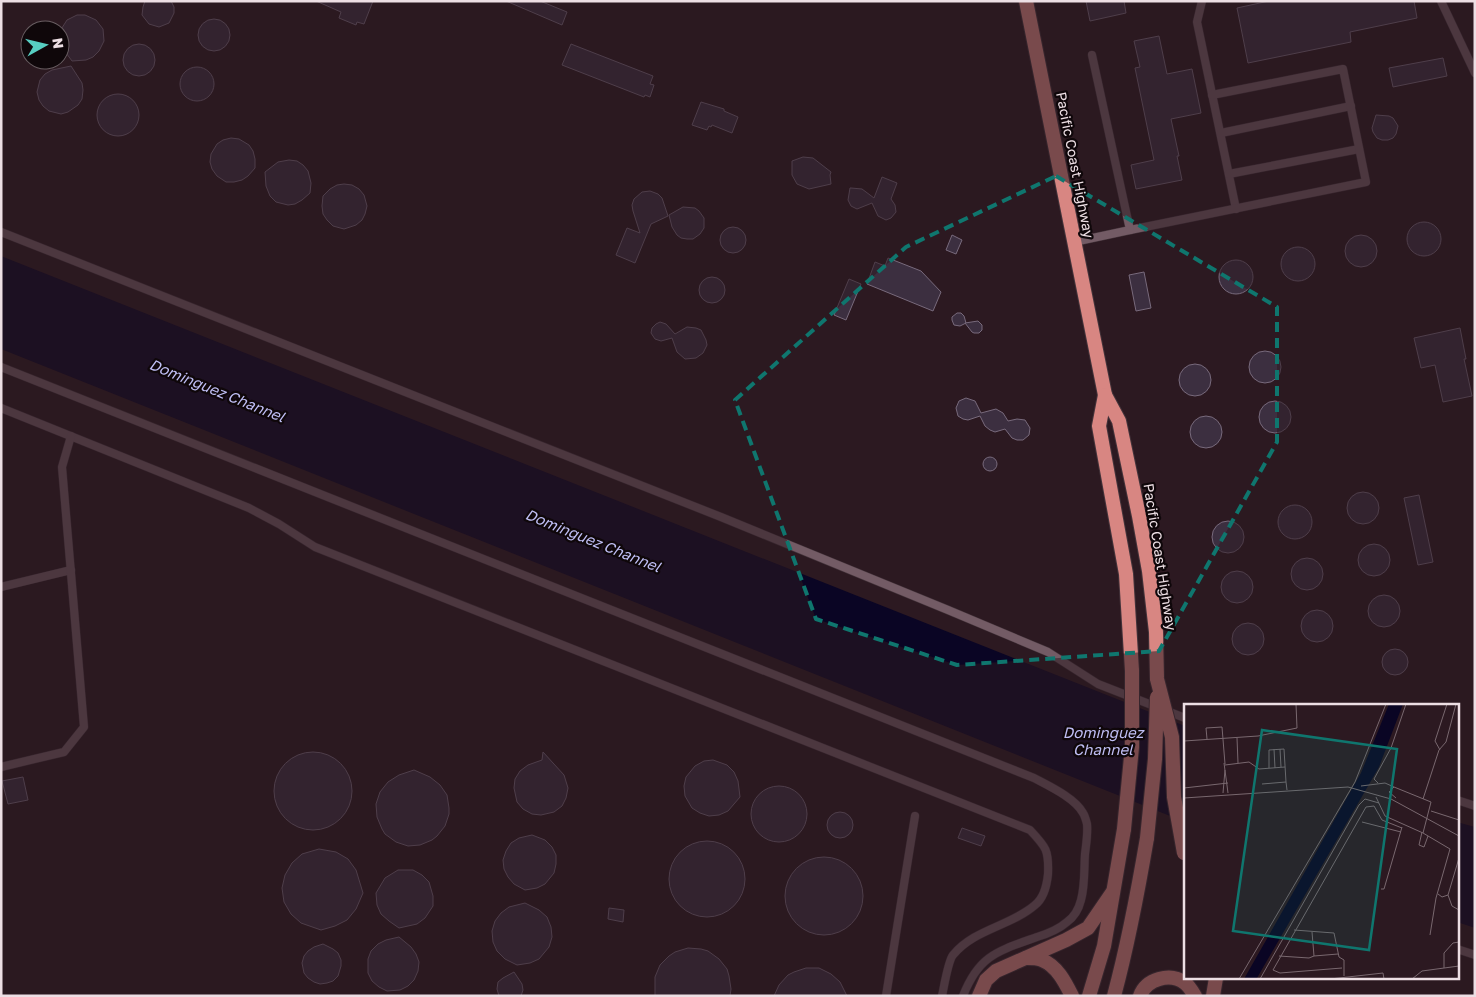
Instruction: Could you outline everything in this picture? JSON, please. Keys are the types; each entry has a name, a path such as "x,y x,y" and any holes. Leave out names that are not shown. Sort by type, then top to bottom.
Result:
{"highway":[{"name":"Pacific Coast Highway","path":"1026,1 1105,395 1119,421 1139,516 1149,571 1156,632 1155,759 1147,838 1138,896 1114,996"},
{"name":"Pacific Coast Highway","path":"1089,996 1104,946 1124,829 1132,747 1132,671 1126,574 1099,426 1105,395"},
{"path":"1157,679 1172,737 1174,797 1184,855"},
{"path":"979,996 986,980 996,971 1066,940 1088,928 1112,894"},
{"path":"1026,958 1041,959 1053,968 1064,979 1072,996"},
{"path":"1140,996 1141,992 1150,983 1166,977 1185,983 1195,996"},
{"path":"1213,996 1216,980"}],"lane":[{"path":"1202,1 1197,22 1236,209"},
{"path":"1441,1 1475,73"},
{"path":"1092,55 1130,230"},
{"path":"1074,242 1366,182 1343,69 1212,95"},
{"path":"1221,133 1351,106"},
{"path":"1229,174 1360,149"},
{"path":"1,232 939,606 1048,652 1098,684 1184,718"},
{"path":"1,367 1034,778 1074,802 1083,812 1087,826 1083,895 1078,909 1071,919 1062,926 990,956 972,976 963,996"},
{"path":"1,408 249,508 315,547 1030,830 1045,845 1048,862 1047,886 1037,904 1016,917 967,941 952,957 942,996"},
{"path":"1,767 64,752 84,726 62,467 71,436"},
{"path":"1,587 71,570"},
{"path":"1458,800 1475,806"},
{"path":"886,996 915,816"},
{"path":"1458,949 1475,955"}],"highlighted area":[{"path":"1056,176 1277,307 1277,442 1159,651 957,665 816,619 735,400 906,247"}],"water":[{"name":"Dominguez Channel","path":"1,256 1184,726 1184,822 1,349"},
{"path":"1458,822 1475,827 1475,928 1458,922"}],"building":[{"path":"145,1 171,1 174,13 169,23 159,27 149,24 142,15"},
{"path":"316,1 373,1 364,24 357,22 356,25 339,18 341,12"},
{"path":"506,1 540,1 567,12 562,25"},
{"path":"1086,1 1124,1 1126,13 1090,21"},
{"path":"1269,1 1414,1 1417,18 1350,32 1351,42 1248,63 1237,8"},
{"path":"77,15 85,15 96,20 103,29 104,41 99,51 93,57 86,60 72,61 70,58 70,20 67,20"},
{"path":"214,19 220,20 225,24 229,29 229,41 225,46 220,50 214,51 208,50 203,46 199,41 198,35 199,29 203,24 208,20"},
{"path":"1159,36 1167,74 1192,69 1201,113 1171,119 1182,180 1136,189 1131,165 1154,160 1135,68 1140,67 1134,41"},
{"path":"139,44 151,48 155,60 151,72 139,76 127,72 123,60 127,48"},
{"path":"571,44 653,76 650,84 654,85 650,97 645,95 644,97 562,65"},
{"path":"1443,58 1447,76 1393,87 1389,68"},
{"path":"70,66 82,83 82,99 78,105 68,112 61,114 49,111 39,100 37,92 40,80 52,70 70,70"},
{"path":"197,67 209,72 214,84 209,96 197,101 185,96 180,84 185,72"},
{"path":"122,94 130,97 136,103 139,115 136,127 130,133 114,136 106,133 100,127 97,111 100,103 106,97"},
{"path":"701,102 724,109 724,111 738,117 732,133 712,125 707,130 692,125"},
{"path":"1376,115 1393,118 1398,126 1393,138 1382,140 1377,138 1372,128"},
{"path":"231,138 239,139 249,145 253,151 255,168 242,180 226,182 217,176 210,162 211,154 217,144"},
{"path":"803,157 813,158 831,172 831,184 809,189 797,184 792,175 792,161"},
{"path":"297,161 303,165 308,171 311,183 310,193 295,204 288,205 276,202 270,196 266,186 265,172 278,162"},
{"path":"882,177 897,183 891,199 895,205 896,212 891,218 886,220 878,216 872,203 857,209 851,206 848,200 850,188 862,189 874,198"},
{"path":"344,184 352,185 359,189 364,195 367,206 362,220 356,225 344,229 333,226 327,220 323,214 322,206 323,196 330,189"},
{"path":"650,191 662,198 668,216 651,224 635,263 616,255 627,228 640,233 632,205 634,199 642,192"},
{"path":"683,207 695,208 704,218 704,228 693,239 681,238 672,227 669,215"},
{"path":"1424,222 1436,227 1441,239 1436,251 1424,256 1412,251 1407,239 1412,227"},
{"path":"733,227 742,231 746,240 742,249 733,253 724,249 720,240 724,231"},
{"path":"952,235 962,240 956,254 946,250"},
{"path":"1361,235 1373,239 1377,251 1373,263 1361,267 1349,263 1345,251 1349,239"},
{"path":"1298,247 1310,252 1315,264 1310,276 1298,281 1286,276 1281,264 1286,252"},
{"path":"888,258 921,271 941,292 933,311 867,284 875,262 885,266"},
{"path":"1236,260 1248,265 1253,277 1248,289 1236,294 1224,289 1219,277 1224,265"},
{"path":"1144,272 1151,308 1136,311 1129,275"},
{"path":"712,277 721,281 725,290 721,299 712,303 703,299 699,290 703,281"},
{"path":"849,279 861,284 846,320 834,315"},
{"path":"957,313 961,313 964,316 966,323 960,326 954,325 952,317"},
{"path":"978,321 982,325 982,330 979,333 972,332 965,323"},
{"path":"660,322 666,324 675,334 687,327 701,330 707,345 703,353 696,358 685,359 677,352 672,338 661,341 655,339 651,333 652,328"},
{"path":"1460,328 1472,396 1443,402 1435,365 1421,368 1414,338"},
{"path":"1265,351 1277,355 1281,367 1277,379 1265,383 1253,379 1249,367 1253,355"},
{"path":"1195,364 1201,365 1206,369 1210,374 1210,386 1206,391 1201,395 1195,396 1189,395 1184,391 1180,386 1179,380 1180,374 1184,369 1189,365"},
{"path":"966,398 975,401 981,413 996,409 1003,413 1008,421 1025,420 1030,428 1029,435 1023,440 1017,440 1012,438 1005,429 995,432 990,430 985,426 980,416 968,420 963,419 958,416 956,408 959,401"},
{"path":"1275,401 1287,405 1291,417 1287,429 1275,433 1263,429 1259,417 1263,405"},
{"path":"1206,416 1218,420 1222,432 1218,444 1206,448 1194,444 1190,432 1194,420"},
{"path":"987,457 993,457 997,464 993,471 987,471 983,467 983,461"},
{"path":"1363,492 1369,493 1374,497 1378,502 1378,514 1374,519 1369,523 1363,524 1357,523 1352,519 1348,514 1347,508 1348,502 1352,497 1357,493"},
{"path":"1419,495 1433,562 1418,565 1404,498"},
{"path":"1295,505 1307,510 1312,522 1307,534 1295,539 1283,534 1278,522 1283,510"},
{"path":"1228,521 1234,522 1239,526 1243,531 1243,543 1239,548 1234,552 1228,553 1222,552 1217,548 1213,543 1212,537 1213,531 1217,526 1222,522"},
{"path":"1374,544 1386,548 1390,560 1386,572 1374,576 1362,572 1358,560 1362,548"},
{"path":"1307,558 1313,559 1318,563 1322,568 1322,580 1318,585 1313,589 1307,590 1301,589 1296,585 1292,580 1291,574 1292,568 1296,563 1301,559"},
{"path":"1237,571 1249,575 1253,587 1249,599 1237,603 1225,599 1221,587 1225,575"},
{"path":"1384,595 1396,599 1400,611 1396,623 1384,627 1372,623 1368,611 1372,599"},
{"path":"1317,610 1323,611 1328,615 1332,620 1332,632 1328,637 1323,641 1317,642 1311,641 1306,637 1302,632 1301,626 1302,620 1306,615 1311,611"},
{"path":"1248,623 1254,624 1259,628 1263,633 1263,645 1259,650 1254,654 1248,655 1242,654 1237,650 1233,645 1232,639 1233,633 1237,628 1242,624"},
{"path":"1395,649 1404,653 1408,662 1404,671 1395,675 1386,671 1382,662 1386,653"},
{"path":"313,752 328,755 341,763 349,776 352,791 349,806 341,819 328,827 313,830 298,827 285,819 277,806 274,791 277,776 285,763 298,755"},
{"path":"543,752 564,775 568,788 562,806 554,812 541,815 532,814 523,809 517,802 514,788 515,779 520,771 528,765 542,760"},
{"path":"713,760 727,765 734,772 738,781 740,797 728,811 719,815 709,816 692,808 685,796 684,786 686,777 695,766 704,761"},
{"path":"414,770 430,777 440,785 447,795 449,814 445,826 432,840 420,845 408,846 396,842 385,834 377,817 376,804 380,792 388,782 399,775"},
{"path":"23,777 28,800 8,804 2,781"},
{"path":"773,786 785,786 799,794 807,808 805,825 799,834 785,842 773,842 763,837 756,830 751,820 751,808 756,798 763,791"},
{"path":"840,812 849,816 853,825 849,834 840,838 831,834 827,825 831,816"},
{"path":"962,828 985,836 981,846 958,838"},
{"path":"532,835 545,840 552,847 556,855 556,864 554,873 545,884 537,888 525,890 514,884 508,877 504,869 503,860 511,843 519,838"},
{"path":"707,841 722,844 734,852 742,864 745,879 742,894 734,906 722,914 707,917 692,914 680,906 672,894 669,879 672,864 680,852 692,844"},
{"path":"319,849 336,852 348,859 356,870 363,893 356,909 347,920 321,930 301,923 291,914 284,902 282,888 285,875 292,863 302,854"},
{"path":"824,857 839,860 851,869 860,881 863,896 860,911 851,923 839,932 824,935 809,932 797,923 788,911 785,896 788,881 797,869 809,860"},
{"path":"398,870 413,870 422,875 429,882 433,896 433,906 425,918 417,924 399,928 381,914 377,905 376,893 385,878"},
{"path":"525,903 539,910 547,917 552,937 549,947 539,959 517,965 505,959 497,951 493,942 492,931 495,921 501,913 509,907"},
{"path":"609,908 624,910 623,922 608,919"},
{"path":"399,937 416,954 419,962 418,971 414,980 408,986 400,990 387,991 372,981 368,973 368,959 371,951 378,944"},
{"path":"323,944 338,953 341,966 338,976 333,981 320,984 308,978 304,973 302,963 308,951"},
{"path":"688,948 708,951 719,959 727,969 731,989 730,996 655,996 655,977 660,965 675,952"},
{"path":"806,968 819,968 831,974 840,982 847,996 774,996 779,985 788,975"},
{"path":"514,972 522,984 521,996 499,996 498,982"}]}
